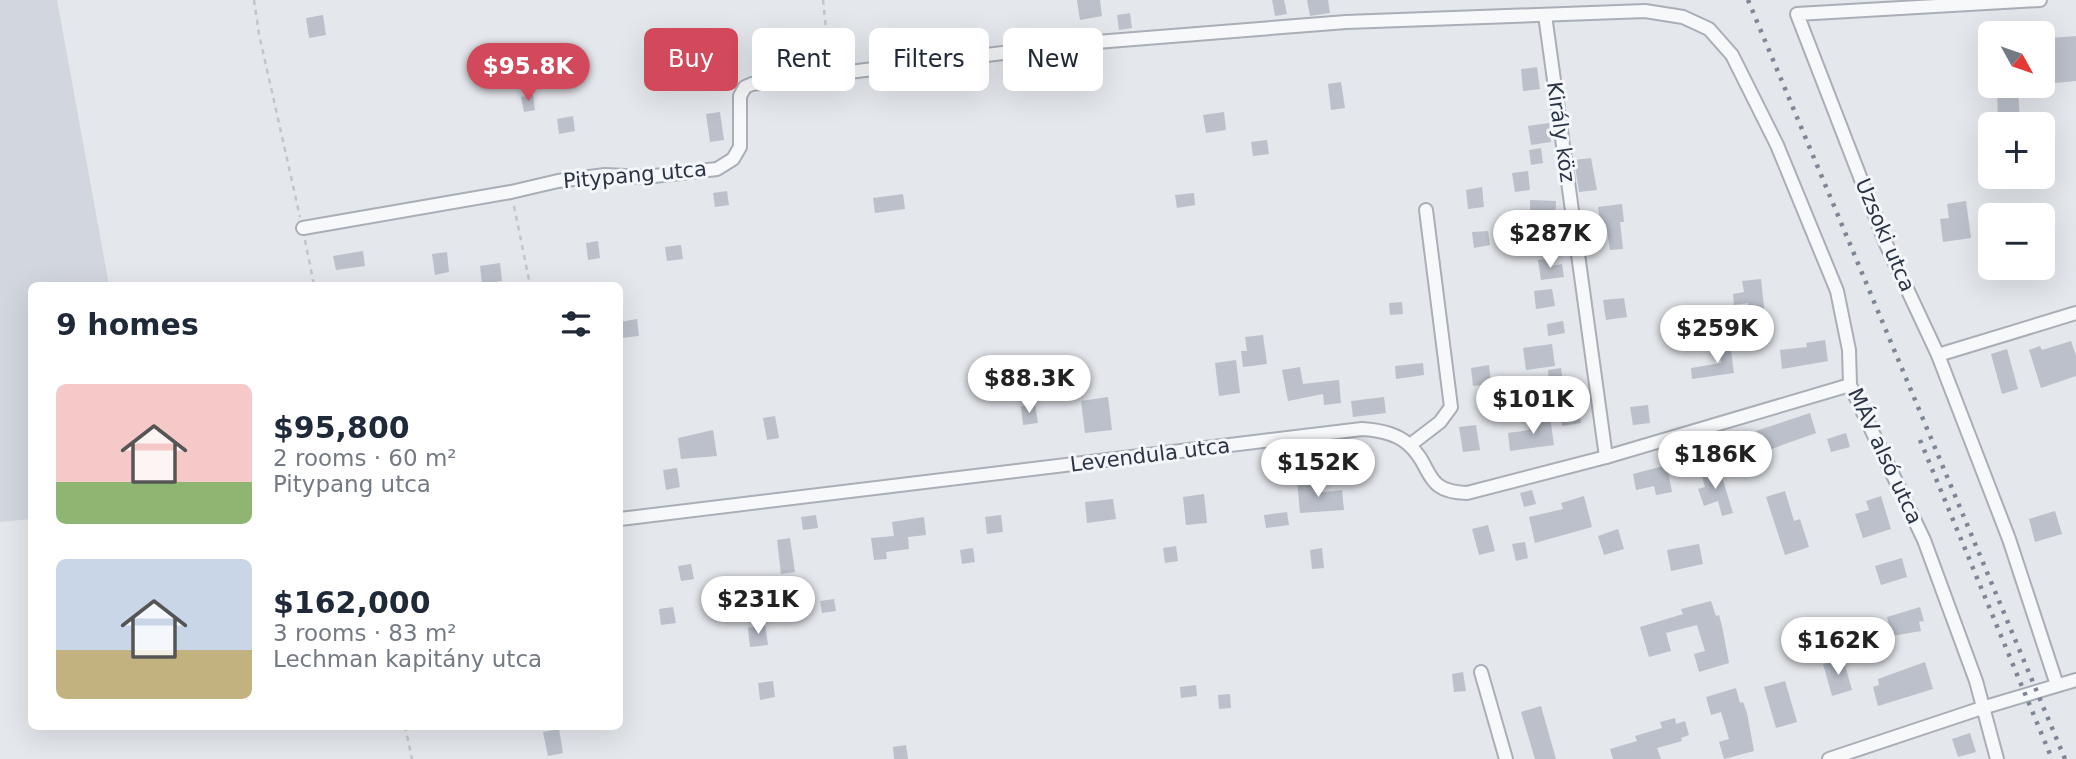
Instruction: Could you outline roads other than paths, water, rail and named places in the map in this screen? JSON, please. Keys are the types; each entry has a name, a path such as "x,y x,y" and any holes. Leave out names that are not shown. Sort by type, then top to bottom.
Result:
{"street":[{"name":"Uzsoki utca","path":"2040,0 1797,14 1886,244 1938,355 2009,539 2057,685"},
{"name":"Pitypang utca","path":"303,228 511,192 558,181 605,175 645,177 718,169 733,159 740,147 739,102 745,87 752,84 1111,41 1346,22 1645,12 1667,13 1697,23"},
{"name":"Király köz","path":"1545,15 1606,457"},
{"name":"MÁV alsó utca","path":"1697,23 1709,29 1732,55 1777,145 1836,291 1849,350 1850,385 1924,540 1976,681 1997,759"},
{"path":"1426,210 1451,407 1440,422 1410,445 1434,483 1445,491 1467,493 1606,457 1850,385"},
{"path":"1938,355 2076,313"},
{"name":"Levendula utca","path":"623,519 1362,429 1386,433 1410,445"},
{"path":"1481,672 1506,759"},
{"path":"1829,759 1997,703 2076,680"}],"railway":[{"path":"1748,0 2065,759"},
{"path":"1920,440 2052,759"}]}
